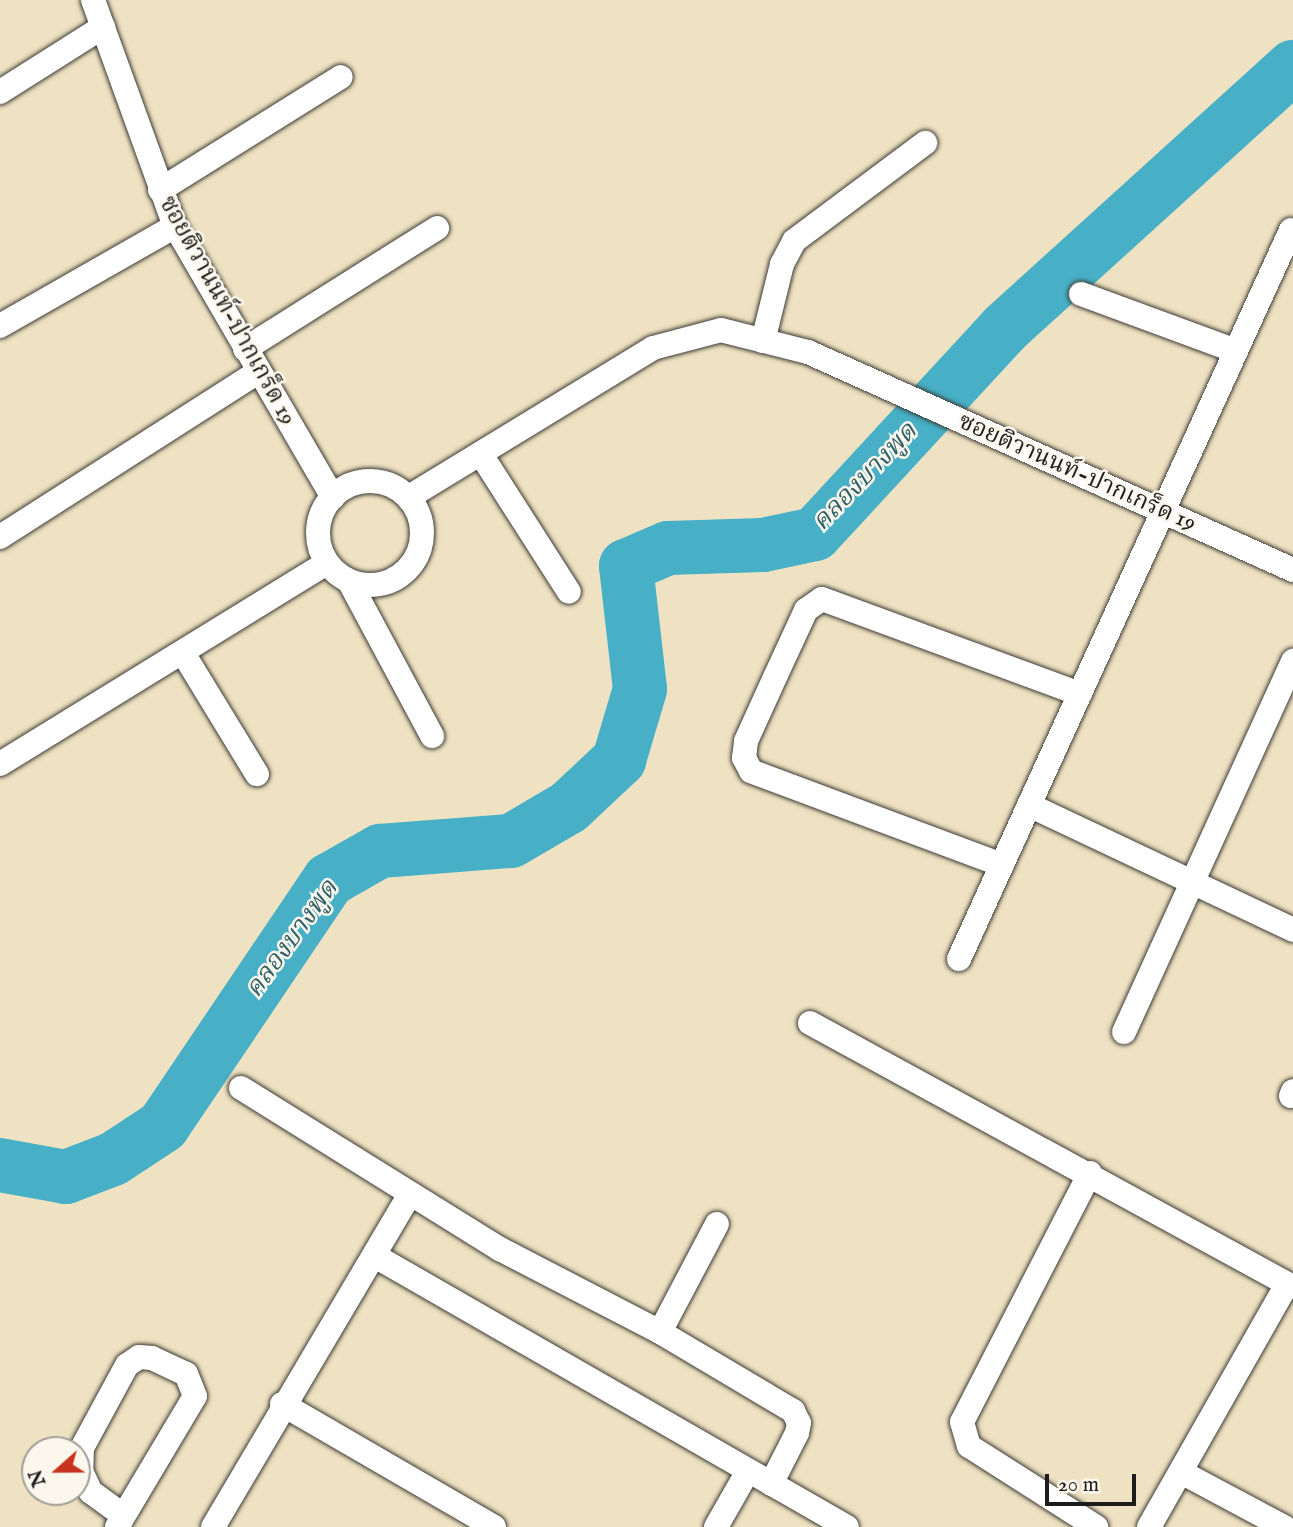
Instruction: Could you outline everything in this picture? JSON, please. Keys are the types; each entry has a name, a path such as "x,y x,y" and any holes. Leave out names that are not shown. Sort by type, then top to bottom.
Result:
{"street":[{"name":"ซอยติวานนท์-ปากเกร็ด 19","path":"93,0 175,226 333,497"},
{"path":"0,92 103,27"},
{"path":"160,190 341,77"},
{"path":"763,341 782,264 794,241 925,143"},
{"path":"0,326 175,226"},
{"path":"245,349 438,228"},
{"path":"958,959 1291,230"},
{"path":"1081,294 1236,351"},
{"name":"ซอยติวานนท์-ปากเกร็ด 19","path":"409,497 482,456 653,348 721,330 808,352 1293,570"},
{"path":"0,537 258,372"},
{"path":"482,456 569,592"},
{"path":"349,581 384,584 413,563 423,530 409,497 377,481 359,481 333,497 318,528 327,563 349,581 432,736"},
{"path":"0,764 327,563"},
{"path":"1002,865 751,771 744,758 746,741 806,610 822,599 1080,694"},
{"path":"183,653 257,774"},
{"path":"1124,1032 1293,661"},
{"path":"1029,805 1293,930"},
{"path":"810,1023 1090,1173 1290,1285 1149,1527"},
{"path":"241,1088 409,1196 660,1332 793,1410 799,1423 797,1433 771,1484"},
{"path":"1090,1173 962,1422 969,1446 1096,1527"},
{"path":"213,1527 282,1404 375,1256 409,1196"},
{"path":"660,1332 718,1224"},
{"path":"375,1256 847,1527"},
{"path":"139,1357 152,1358 186,1374 195,1396 120,1521 91,1492 81,1471 82,1448 127,1365 139,1357"},
{"path":"282,1404 494,1527"},
{"path":"716,1527 748,1471"},
{"path":"1181,1472 1284,1527"}],"waterway":[{"name":"คลองบางพูด","path":"0,1165 66,1177 113,1159 163,1126 329,880 380,851 511,841 569,807 619,760 640,689 626,566 668,548 763,545 815,534 1005,328 1293,67"}]}
